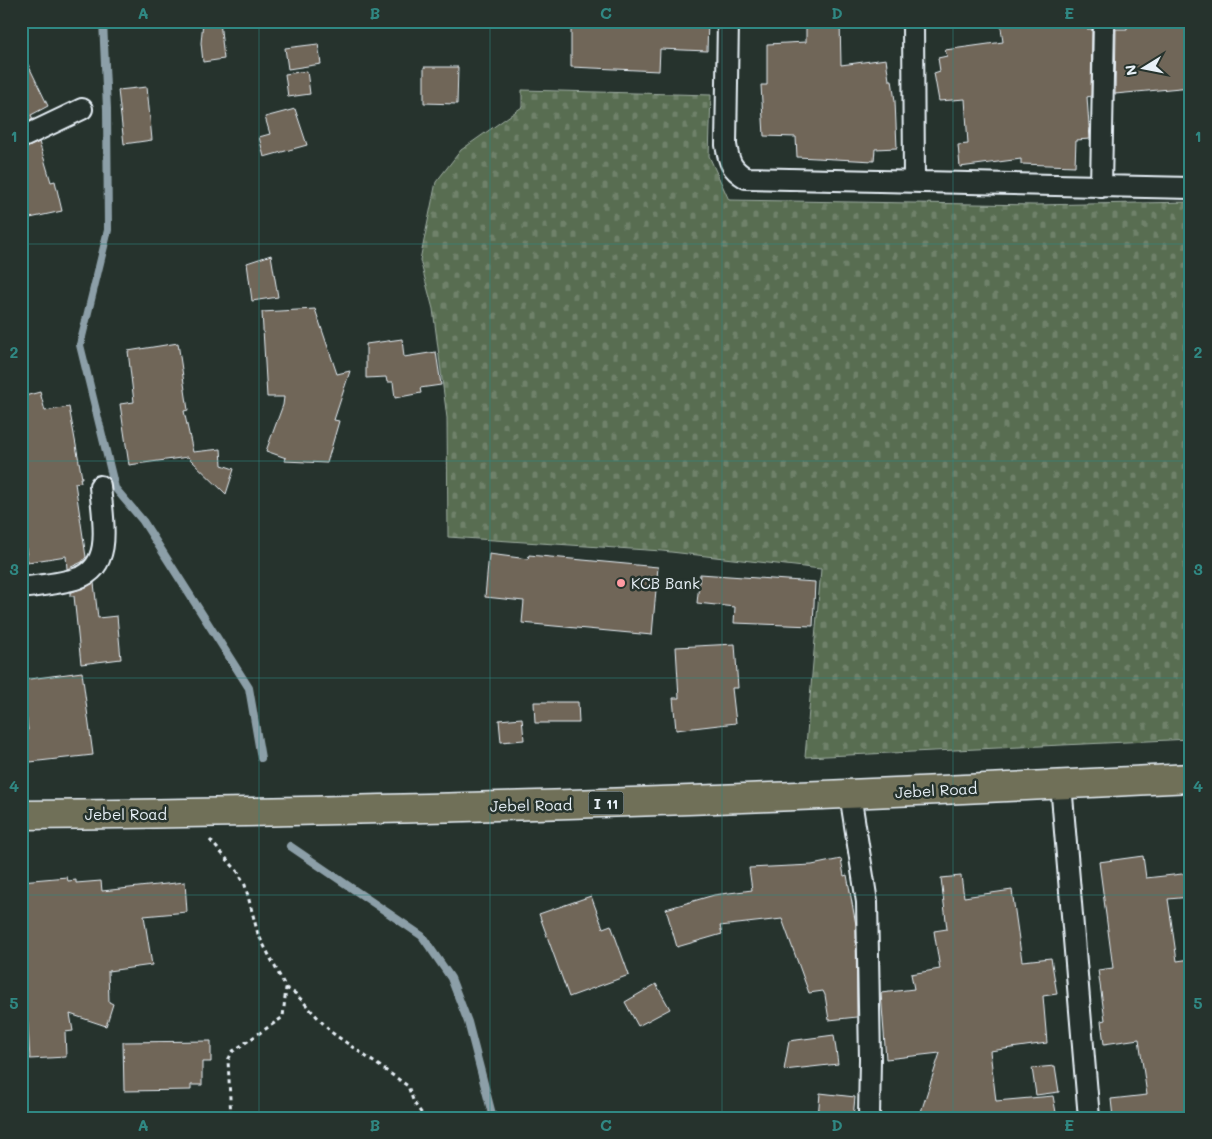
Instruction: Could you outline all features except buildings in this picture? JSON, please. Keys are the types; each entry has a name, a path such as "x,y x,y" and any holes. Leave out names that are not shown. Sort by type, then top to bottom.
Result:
{"main road":[{"name":"Jebel Road","path":"21,815 188,814 663,802 1191,778"}],"street":[{"path":"728,21 726,145 729,162 734,171 746,178 914,181 972,185 1032,184 1191,188"},
{"path":"913,21 914,181"},
{"path":"1101,187 1104,21"},
{"path":"21,138 82,109"},
{"path":"21,588 79,578 96,568 104,550 100,486"},
{"path":"1062,784 1090,1118"},
{"path":"850,794 867,902 870,1059 869,1118"}],"path":[{"path":"188,814 238,872 245,884 258,934 286,988 296,994 331,1032 408,1086 414,1103 425,1118"},
{"path":"231,1118 228,1060 233,1051 283,1017 286,988"}],"green space":[{"path":"522,90 711,95 709,156 729,200 1035,205 1191,202 1191,739 805,757 821,569 662,551 448,537 447,418 433,309 420,260 436,182 461,150 522,107"}],"waterway":[{"path":"103,21 107,109 108,230 80,345 115,488 143,521 249,688 261,758"},
{"path":"290,846 422,936 451,978 468,1022 493,1118"}],"place":[{"name":"KCB Bank","path":"621,583"}]}
